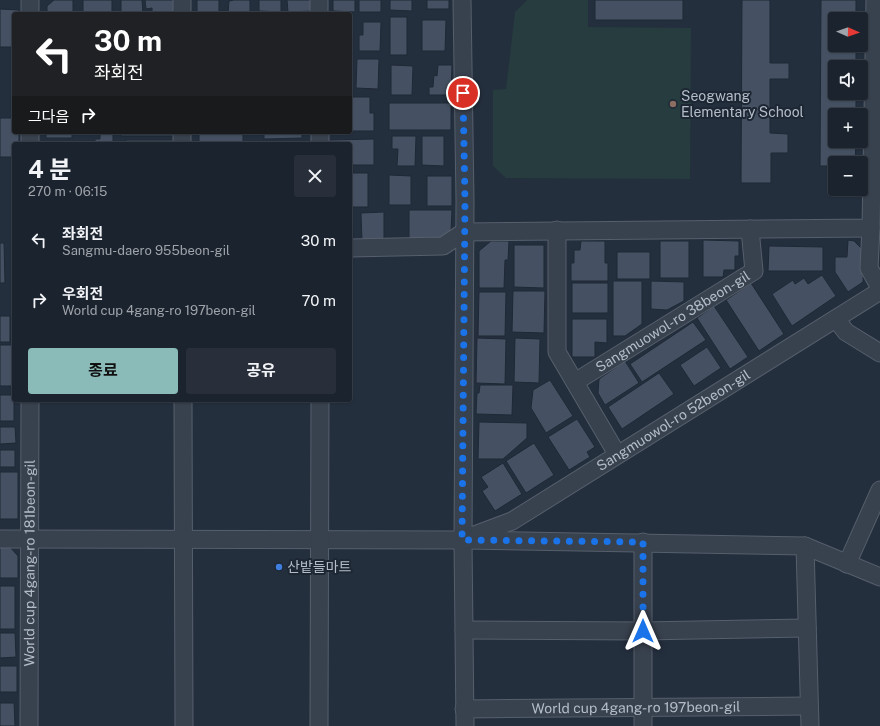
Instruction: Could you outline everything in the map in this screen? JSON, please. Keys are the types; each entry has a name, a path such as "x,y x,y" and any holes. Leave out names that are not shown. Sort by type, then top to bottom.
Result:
{"street":[{"path":"30,0 30,12"},
{"path":"182,0 182,12"},
{"path":"319,0 319,12"},
{"path":"462,0 464,232 462,540 464,726"},
{"path":"875,0 868,268 880,288"},
{"path":"352,248 443,246 464,232 870,228"},
{"name":"Sangmuowol-ro 38beon-gil","path":"575,382 754,271 750,229"},
{"path":"557,230 557,352 617,454"},
{"name":"Sangmuowol-ro 52beon-gil","path":"462,540 512,521 880,291"},
{"path":"836,319 846,332 880,353"},
{"name":"World cup 4gang-ro 181beon-gil","path":"29,726 30,402"},
{"path":"183,402 184,726"},
{"path":"319,726 320,402"},
{"path":"847,564 880,490"},
{"path":"0,539 462,540 805,546 880,577"},
{"path":"643,542 643,726"},
{"path":"805,546 808,706 810,726"},
{"path":"464,630 643,631 806,628"},
{"name":"World cup 4gang-ro 197beon-gil","path":"464,709 808,706"}],"green space":[{"path":"527,0 588,0 588,27 691,28 690,179 506,178 493,166 493,90 506,89 515,12"}],"building":[{"path":"54,0 73,0 73,12 47,12 47,6"},
{"path":"83,0 112,0 112,12 83,12"},
{"path":"121,0 142,0 143,12 121,12"},
{"path":"145,0 178,0 178,12 152,12 152,8 146,9"},
{"path":"197,0 219,0 219,12 197,12"},
{"path":"250,0 250,12 228,12 229,1"},
{"path":"259,0 281,0 281,12 259,11"},
{"path":"287,0 313,0 314,11 288,12"},
{"path":"333,0 355,0 355,12 333,11"},
{"path":"359,0 381,0 381,12 359,12"},
{"path":"390,0 412,0 412,11 390,10"},
{"path":"427,0 449,0 449,9 427,9"},
{"path":"595,0 683,0 683,20 595,20"},
{"path":"742,0 770,0 770,63 789,63 789,79 770,79 770,133 788,134 788,153 771,153 771,183 741,183"},
{"path":"821,0 856,0 856,12 828,12 828,52 856,52 856,60 828,60 828,100 856,100 856,108 828,108 828,148 856,148 855,156 828,156 828,166 820,166"},
{"path":"0,9 19,10 19,12 12,12 12,47 0,47"},
{"path":"390,17 407,17 407,55 390,55"},
{"path":"422,20 446,20 445,51 422,51"},
{"path":"363,22 381,22 380,51 359,51 359,35 363,35"},
{"path":"357,59 379,59 378,89 356,88"},
{"path":"391,65 413,66 412,95 391,95"},
{"path":"438,65 452,65 451,95 429,95 429,87 433,87 434,75 437,76"},
{"path":"352,97 370,97 370,113 374,113 374,131 352,131"},
{"path":"389,103 451,103 451,130 389,130"},
{"path":"0,118 12,118 12,134 19,134 19,142 12,142 12,157 0,157"},
{"path":"46,134 72,134 72,138 46,138"},
{"path":"100,134 113,134 113,142 95,142 95,139 100,139"},
{"path":"121,134 174,134 174,136 121,136"},
{"path":"199,134 243,134 243,142 199,142"},
{"path":"264,134 302,134 302,138 264,139"},
{"path":"392,136 416,136 415,166 397,166 398,149 392,149"},
{"path":"422,136 444,136 444,166 422,165"},
{"path":"374,139 374,165 352,165 352,142 330,142 329,140"},
{"path":"126,140 173,140 173,142 126,142"},
{"path":"352,173 368,173 368,207 352,207"},
{"path":"389,175 411,176 411,205 389,205"},
{"path":"427,176 452,176 452,206 427,206"},
{"path":"409,210 452,210 451,231 443,243 409,243"},
{"path":"352,212 353,242 352,242"},
{"path":"384,212 384,242 362,242 361,213"},
{"path":"703,240 739,241 739,256 735,256 735,270 724,270 723,277 703,277"},
{"path":"848,240 854,241 864,251 863,282 848,292 835,272 835,257 847,257"},
{"path":"491,241 509,241 508,260 505,260 504,288 479,288 479,251"},
{"path":"581,241 605,241 605,263 608,263 608,281 571,281 571,263 574,263 574,250 580,250"},
{"path":"660,241 689,241 689,278 660,278"},
{"path":"0,243 4,243 5,283 0,283"},
{"path":"514,245 544,245 544,288 514,287"},
{"path":"769,246 823,247 823,271 768,271"},
{"path":"617,252 650,252 650,279 617,279"},
{"path":"822,275 836,296 792,326 772,294 793,280 795,284 804,278 808,284"},
{"path":"613,281 642,281 642,324 625,336 613,336"},
{"path":"651,281 684,282 684,301 667,310 651,309"},
{"path":"572,283 608,283 608,313 572,313"},
{"path":"751,283 784,334 759,351 726,300"},
{"path":"513,291 545,291 544,333 512,332"},
{"path":"479,292 506,292 505,336 478,336"},
{"path":"714,306 748,357 730,369 697,318"},
{"path":"0,316 10,316 10,342 0,342"},
{"path":"572,319 607,319 607,343 595,342 595,357 572,357"},
{"path":"693,322 706,340 642,382 630,364"},
{"path":"477,338 506,339 505,384 476,383"},
{"path":"515,338 540,339 539,383 514,382"},
{"path":"0,345 12,345 12,386 0,386"},
{"path":"707,347 721,368 694,386 680,365"},
{"path":"625,361 639,383 605,405 598,393 599,379"},
{"path":"659,373 674,394 622,429 608,407"},
{"path":"550,380 573,416 546,433 531,408 533,390"},
{"path":"480,385 513,385 512,415 476,414 477,393 479,393"},
{"path":"0,395 12,395 12,402 14,402 14,421 0,421"},
{"path":"577,419 595,447 587,452 590,457 569,470 548,437"},
{"path":"479,422 527,423 527,438 503,459 478,459"},
{"path":"0,427 15,427 16,443 0,444"},
{"path":"534,443 554,475 526,493 506,461"},
{"path":"0,450 15,450 15,467 0,467"},
{"path":"503,463 522,494 495,511 482,491 488,487 481,477"},
{"path":"0,472 18,472 18,519 0,519"},
{"path":"0,546 9,546 18,556 18,578 0,578"},
{"path":"0,586 15,586 15,629 0,629"},
{"path":"0,633 15,633 16,657 0,658"},
{"path":"0,666 17,666 17,692 0,692"},
{"path":"0,703 14,703 15,726 0,726"}],"place":[{"name":"Seogwang Elementary School","path":"673,104"},
{"name":"산밭들마트","path":"279,567"}],"route":[{"path":"463,93 465,201 462,540 643,542 643,631"}]}
